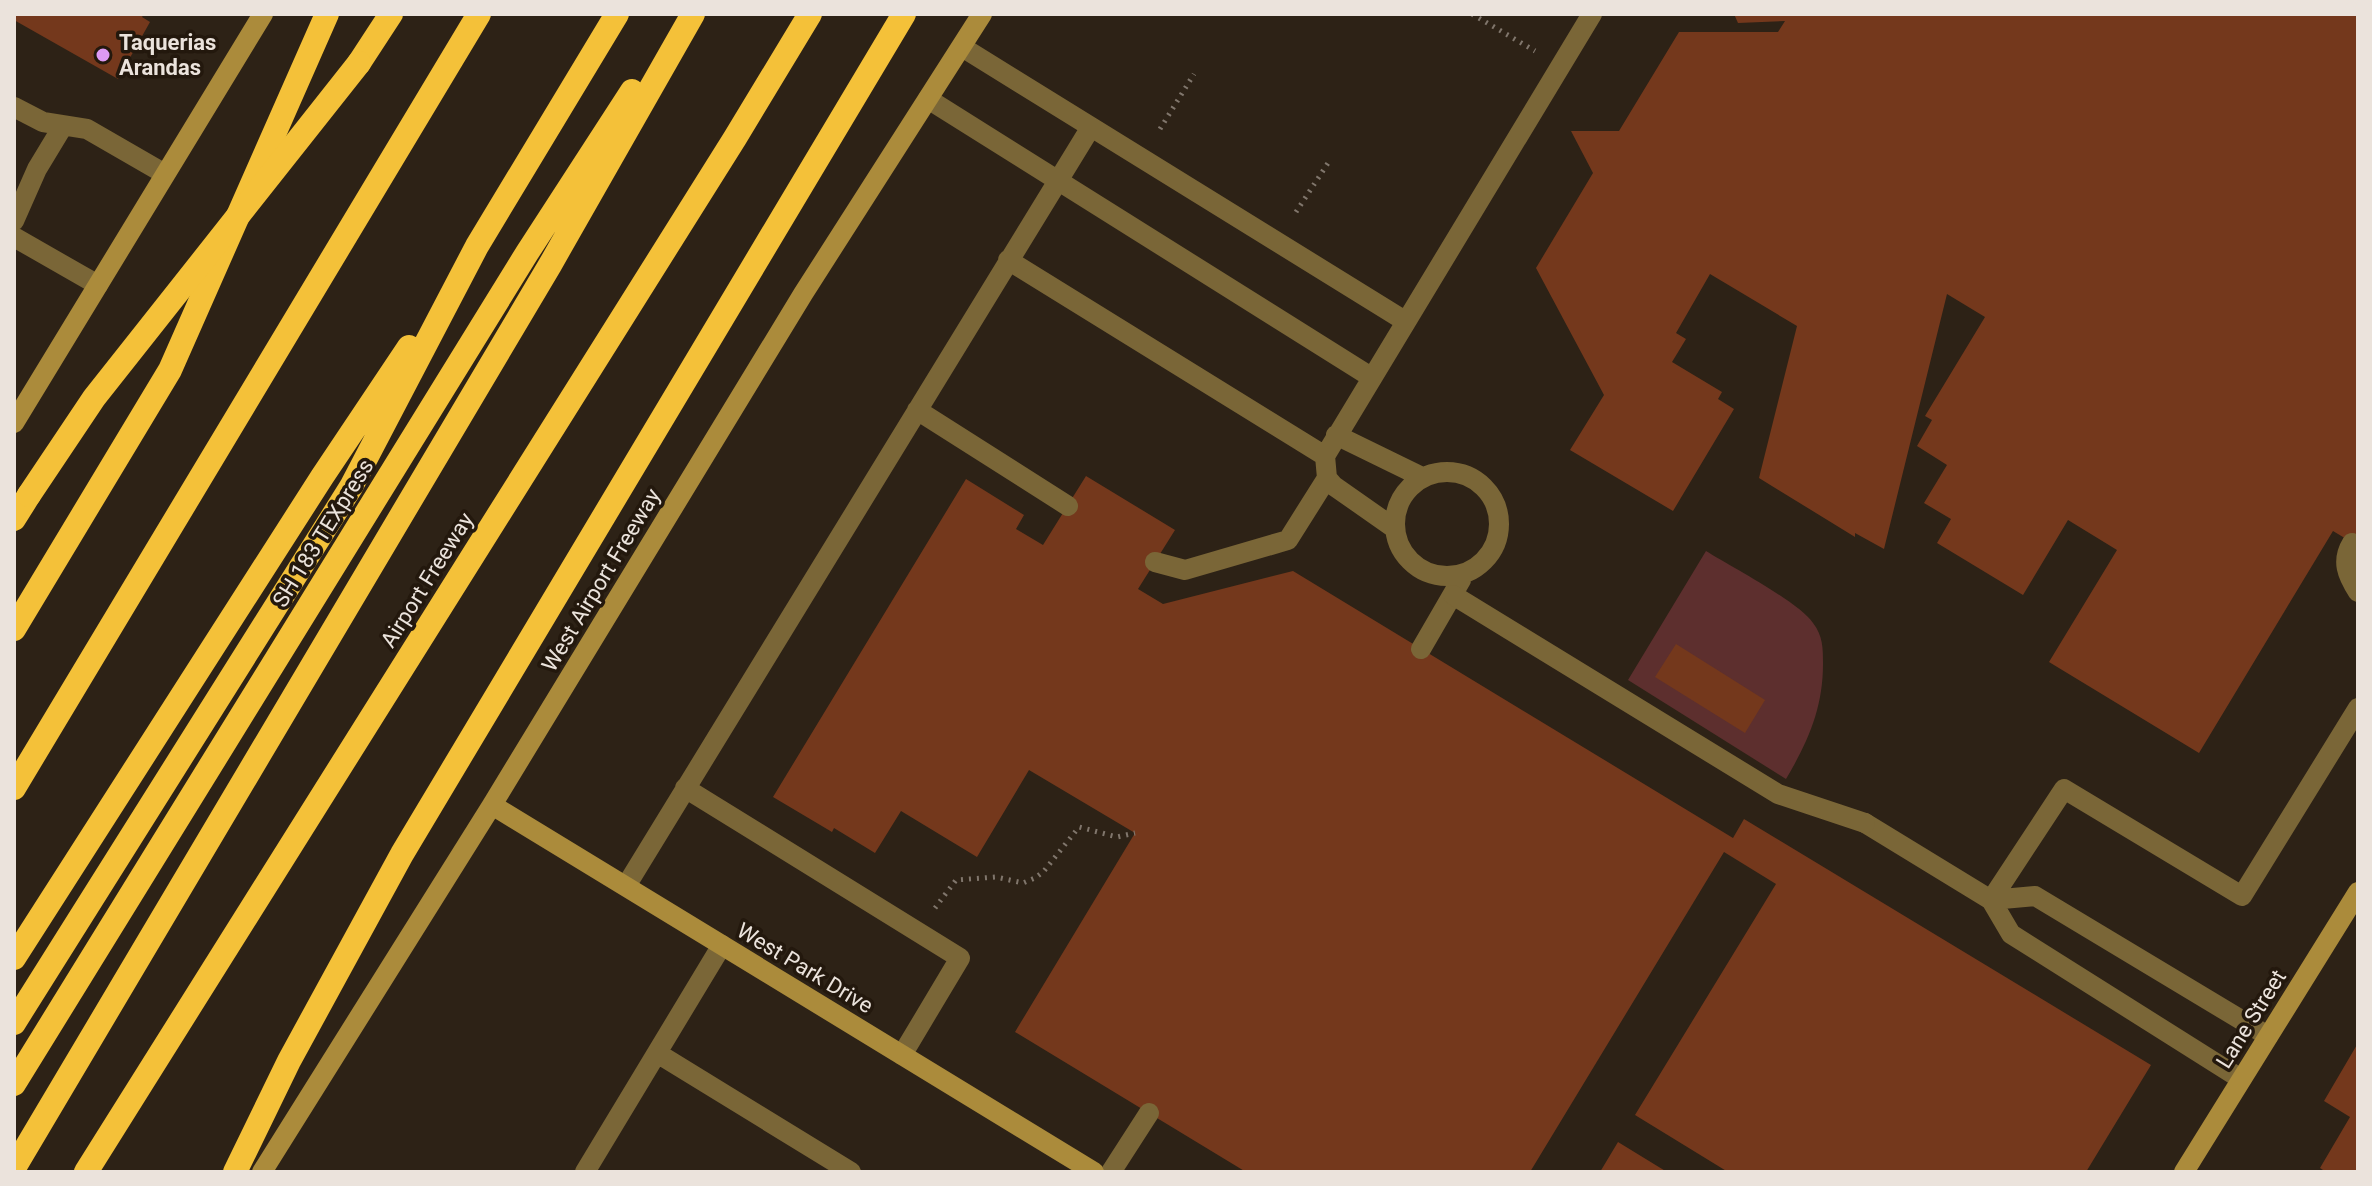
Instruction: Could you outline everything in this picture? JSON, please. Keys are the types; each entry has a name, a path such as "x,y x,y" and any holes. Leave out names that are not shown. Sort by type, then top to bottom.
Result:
{"highway":[{"path":"14,629 170,370 327,14"},
{"path":"14,519 94,398 359,63 391,14"},
{"path":"14,788 479,14"},
{"name":"SH 183 TEXpress","path":"14,1023 351,487 477,246 617,14"},
{"name":"SH 183 TEXpress","path":"14,1084 527,253 681,14"},
{"path":"14,1168 550,265 693,14"},
{"name":"Airport Freeway","path":"86,1172 727,152 810,14"},
{"path":"235,1172 289,1061 402,854 904,14"},
{"path":"14,958 314,490 477,246"}],"main road":[{"path":"15,418 263,14"},
{"name":"West Airport Freeway","path":"262,1172 492,805 803,294 982,14"},
{"name":"West Park Drive","path":"492,805 1094,1172"},
{"name":"Lane Street","path":"2184,1172 2358,892"}],"street":[{"path":"1394,528 1334,486 1327,478 1325,456 1592,14"},
{"path":"962,47 1405,321"},
{"path":"928,99 1371,377"},
{"path":"14,107 43,122 87,129 165,174"},
{"path":"14,221 37,169 63,126"},
{"path":"626,886 1091,127"},
{"path":"14,237 98,285"},
{"path":"1008,260 1325,456"},
{"path":"917,410 1068,506"},
{"path":"1336,435 1422,477"},
{"path":"1455,472 1485,488 1495,501 1499,518 1498,535 1492,551 1480,565 1447,577 1430,574 1414,566 1404,556 1394,528 1400,500 1422,477 1455,472"},
{"path":"1155,562 1185,570 1288,540 1327,478"},
{"path":"2352,543 2345,554 2347,575 2358,592"},
{"path":"1421,649 1465,573"},
{"path":"1453,595 1778,794 1865,823 1991,900 2011,934 2241,1079"},
{"path":"1991,900 2064,789 2242,896 2358,708"},
{"path":"685,788 960,958 902,1055"},
{"path":"1991,900 2035,896 2268,1036"},
{"path":"585,1172 722,945"},
{"path":"657,1053 851,1172"},
{"path":"1111,1172 1149,1113"}],"path":[{"path":"1472,14 1535,51"},
{"path":"1160,129 1194,74"},
{"path":"1296,212 1330,160"},
{"path":"935,908 956,880 996,877 1023,883 1035,878 1079,827 1117,837 1135,833"}],"shaded area":[{"path":"1706,551 1794,605 1813,623 1821,637 1822,680 1817,710 1801,752 1786,779 1628,680"}],"building":[{"name":"Taquerias Arandas","path":"14,14 144,14 142,17 150,22 118,79 14,20"},
{"path":"1734,14 2358,14 2358,546 2333,531 2199,753 2049,662 2117,550 2068,520 2023,595 1937,543 1951,519 1924,503 1947,465 1917,446 1932,420 1925,416 1985,317 1947,294 1884,549 1855,533 1855,537 1759,478 1797,326 1710,274 1676,333 1686,339 1672,362 1722,392 1718,399 1734,409 1673,511 1570,450 1604,395 1536,268 1593,173 1571,131 1619,131 1679,32 1778,32 1785,21 1738,23"},
{"path":"1086,476 1175,530 1138,589 1163,604 1293,571 1733,838 1744,819 2151,1065 2086,1172 1728,1172 1635,1115 1776,884 1724,852 1530,1172 1246,1172 1015,1032 1135,833 1029,770 977,857 901,811 875,853 773,797 966,479 1024,515 1016,529 1043,545"},
{"path":"1676,644 1765,700 1745,733 1655,677"},
{"path":"2358,1043 2358,1172 2326,1172 2320,1168 2350,1117 2324,1101"},
{"path":"1618,1142 1667,1172 1600,1172"}],"place":[{"name":"Taquerias Arandas","path":"103,55"}]}
